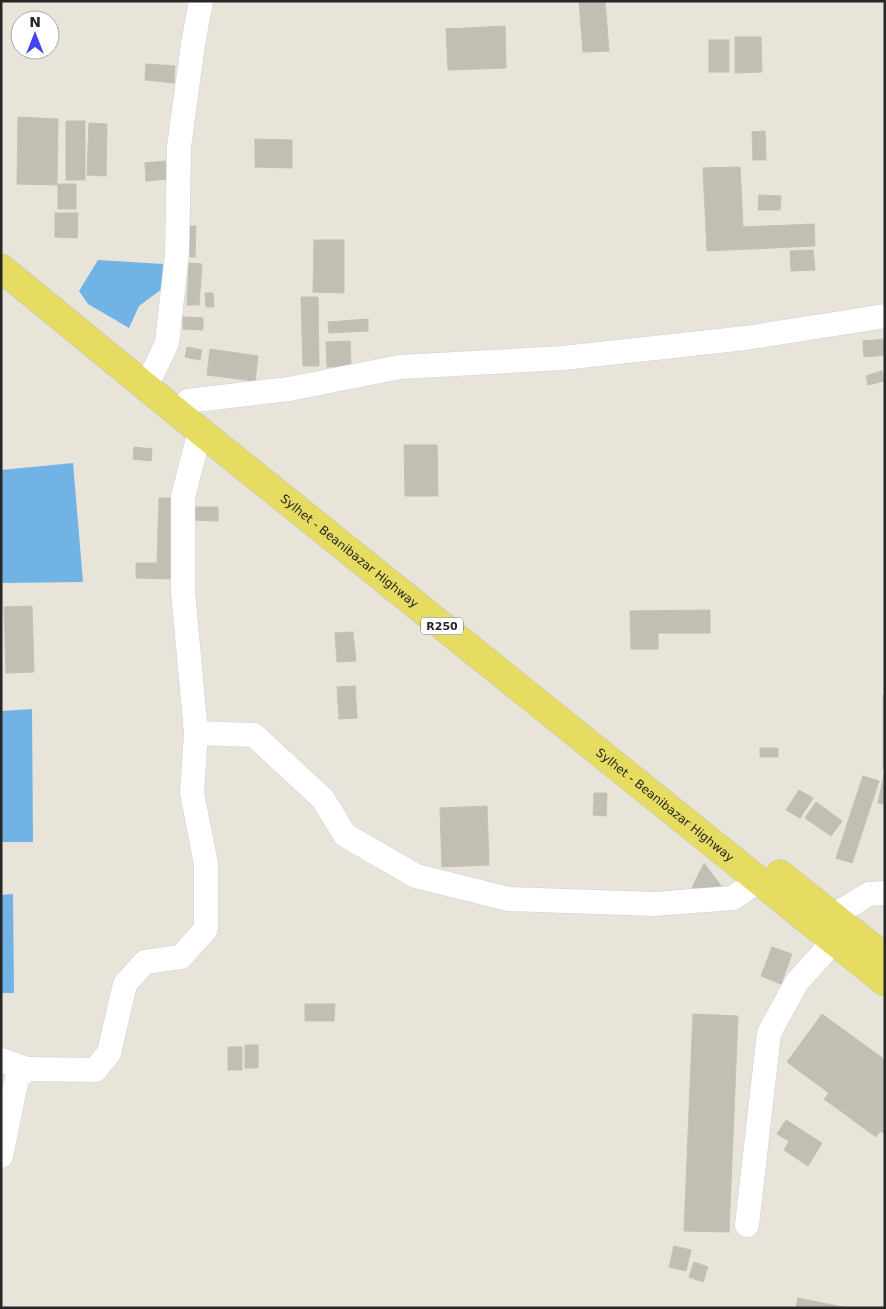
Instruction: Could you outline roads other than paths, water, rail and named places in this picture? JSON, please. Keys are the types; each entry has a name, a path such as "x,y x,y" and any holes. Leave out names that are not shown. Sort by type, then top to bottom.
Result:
{"main road":[{"name":"Sylhet - Beanibazar Highway","path":"1,248 152,374 188,401 834,929 885,982"},
{"name":"Sylhet - Beanibazar Highway","path":"1,268 200,431 758,880 834,929 885,958"}],"street":[{"path":"152,374 166,342 177,254 179,147 193,44 201,1"},
{"path":"188,401 290,389 400,368 563,358 746,338 885,316"},
{"path":"1,1060 27,1068 95,1070 109,1053 125,984 145,962 181,957 206,929 206,864 192,793 196,733 183,591 183,497 200,431"},
{"path":"196,733 254,736 323,799 345,835 416,876 509,898 654,904 733,898 758,880"},
{"path":"746,1225 769,1033 797,982 834,929 869,894 885,893"},
{"path":"1,1156 17,1078 27,1068"}],"water":[{"path":"98,260 163,264 166,286 139,306 129,328 88,304 79,291"},
{"path":"73,463 83,582 1,583 1,470"},
{"path":"32,709 33,842 1,842 1,711"},
{"path":"13,894 14,993 1,993 1,895"}]}
